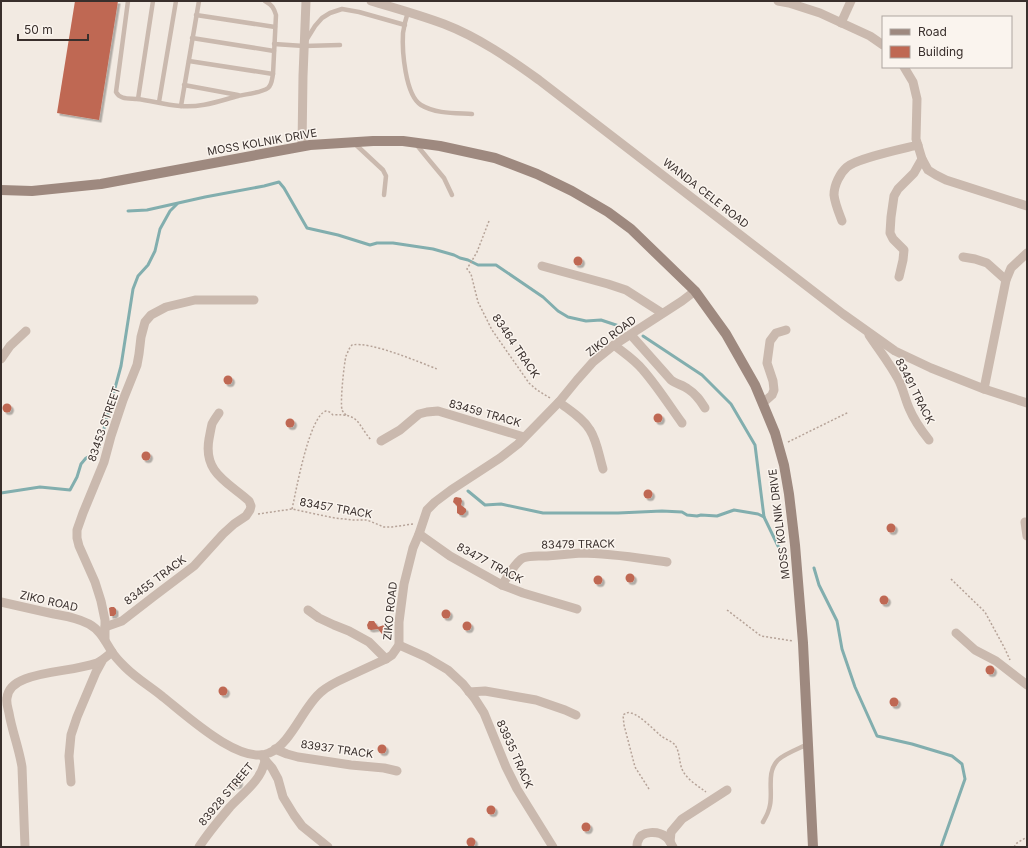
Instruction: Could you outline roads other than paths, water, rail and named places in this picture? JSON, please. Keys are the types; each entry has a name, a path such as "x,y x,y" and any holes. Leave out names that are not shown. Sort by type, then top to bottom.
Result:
{"main road":[{"name":"MOSS KOLNIK DRIVE","path":"1,190 32,191 101,184 310,145 373,141 403,141 440,146 495,158 536,174 572,191 608,212 631,230 694,290 726,334 755,384 775,433 784,465 795,545 803,643 814,847"}],"street":[{"path":"302,146 306,1"},
{"name":"WANDA CELE ROAD","path":"370,1 445,24 476,39 511,59 868,332 895,351 931,368 984,389 1027,403"},
{"path":"778,1 820,13 870,36 882,44"},
{"path":"841,23 851,1"},
{"path":"905,68 913,82 917,99 916,140 922,159 928,170 946,180 1027,206"},
{"path":"842,221 834,194 837,183 847,167 855,162 918,145"},
{"path":"899,277 905,253 903,248 893,239 890,233 894,196 898,189 914,173 922,159"},
{"path":"984,389 1006,280 1011,268 1027,253"},
{"path":"963,257 987,263 1006,280"},
{"path":"542,266 626,290 662,313"},
{"name":"ZIKO ROAD","path":"1,602 75,618 96,628 112,652 125,667 139,680 162,696 201,728 233,748 264,757 286,740 310,705 321,692 331,685 386,659 392,655 399,645 398,622 404,584 413,548 427,510 451,490 518,444 559,402 593,362 614,345 682,301 694,290"},
{"name":"83453 STREET","path":"105,640 105,620 101,600 95,582 79,546 77,530 104,462 111,436 137,365 140,337 145,322 151,316 166,307 195,300 254,300"},
{"path":"763,403 772,395 774,390 768,363 770,341 776,333 786,330"},
{"path":"1,359 10,346 26,331"},
{"name":"83491 TRACK","path":"868,332 899,380 908,407 917,424 929,440"},
{"path":"631,335 671,380 687,388 696,395 706,408"},
{"path":"614,345 629,356 642,369 682,423"},
{"path":"559,402 576,415 594,436 603,469"},
{"name":"83459 TRACK","path":"381,441 400,430 419,414 433,411 524,437"},
{"name":"83455 TRACK","path":"105,627 122,621 194,566 222,534 246,516 250,510 251,506 249,501 222,480 212,468 209,459 208,451 212,424 219,413"},
{"path":"1025,522 1027,536"},
{"name":"83477 TRACK","path":"420,531 450,556 502,585 529,595 577,609"},
{"name":"83479 TRACK","path":"502,585 520,559 528,556 600,554 667,562"},
{"path":"308,610 318,618 349,631 369,642 386,659"},
{"path":"956,632 975,650 996,661 1027,685"},
{"name":"83935 TRACK","path":"399,645 426,657 448,670 463,684 479,704 517,789 553,847"},
{"path":"71,782 71,735 96,672 102,661 112,652"},
{"path":"25,847 22,767 7,706 6,698 8,691 24,679 102,661"},
{"path":"469,692 485,691 536,700 576,715"},
{"name":"83937 TRACK","path":"275,749 298,757 397,771"},
{"path":"264,757 278,779 284,797 294,816 302,826 328,847"},
{"name":"83928 STREET","path":"199,847 230,807 258,777 264,766 264,757"},
{"path":"671,844 671,832 682,819 727,790"},
{"path":"637,847 638,840 642,836 654,832 660,833 667,837 671,844"}],"lane":[{"path":"128,1 115,89 118,96 122,98 180,106 210,104 268,88 271,84 273,74 276,15 271,4 265,1"},
{"path":"138,99 153,1"},
{"path":"159,102 176,1"},
{"path":"180,106 199,1"},
{"path":"304,44 315,26 322,18 330,13 342,9 359,12 405,25"},
{"path":"408,12 403,33 404,60 408,86 415,98 419,104 436,111 472,114"},
{"path":"196,15 275,27"},
{"path":"192,38 274,51"},
{"path":"274,44 340,46"},
{"path":"189,61 273,74"},
{"path":"184,85 240,96"},
{"path":"353,142 383,170 386,176 384,195"},
{"path":"414,143 444,178 452,195"},
{"path":"763,822 770,804 770,780 773,768 777,761 783,756 808,744"}],"waterway":[{"path":"128,211 147,210 279,182 307,228 338,235 370,245 377,243 393,243 433,249 454,255 478,265 496,265 543,297 558,311 568,317 586,321 601,320 625,328"},
{"path":"1,493 40,487 70,490 77,477 81,464 99,447 121,366 133,289 138,276 148,265 155,251 160,229 170,211 177,204"},
{"path":"643,336 702,375 731,404 755,445 764,517 778,546 787,556"},
{"path":"468,491 485,505 501,504 543,513 618,513 662,511 682,512 687,515 697,516 717,516 734,510 758,514 764,517"},
{"path":"814,568 819,585 837,621 842,649 855,687 877,736 912,744 952,756 962,764 965,779 941,847"}]}
